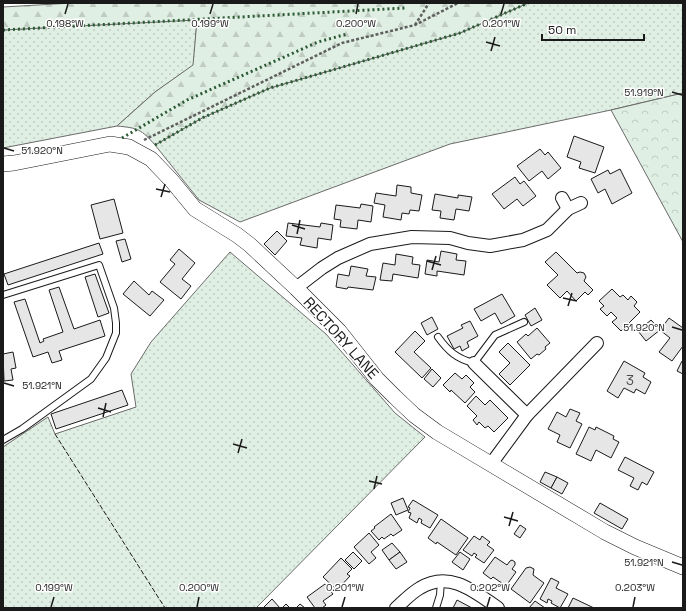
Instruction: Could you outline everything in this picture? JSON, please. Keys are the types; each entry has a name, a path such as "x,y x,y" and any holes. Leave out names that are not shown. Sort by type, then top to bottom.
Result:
{"street":[{"name":"RECTORY LANE","path":"3,164 14,164 110,144 129,147 151,159 172,181 195,209 246,241 296,288 339,331 377,379 414,415 437,432 605,532 683,567"},
{"path":"562,198 568,209"},
{"path":"296,288 338,258 370,244 412,237 433,236 490,246 524,240 547,230 568,209 581,203"},
{"path":"491,464 527,415 580,351 597,342"},
{"path":"474,363 527,415"},
{"path":"396,608 426,584 441,581 455,582 472,589 498,608"}],"lane":[{"path":"3,295 99,265 114,308 116,333 106,358 91,379 3,440"},
{"path":"438,337 457,358 474,363 495,335 524,322"},
{"path":"436,608 440,595 441,581"}],"path":[{"path":"415,25 429,3"},
{"path":"129,147 342,43 415,25 458,3"}],"green space":[{"path":"72,3 528,3 460,33 270,88 202,118 155,145 139,130 117,126 155,92 193,65 197,20 3,30 3,7"},
{"path":"528,3 683,3 683,93 611,110 450,144 240,222 199,200 155,145 202,118 270,88 460,33"},
{"path":"197,19 194,65 155,92 117,126 3,148 3,30"},
{"path":"683,93 683,242 611,110"},
{"path":"230,252 326,334 395,413 425,437 256,608 3,608 3,447 48,417 55,434 136,407 131,374 151,342"}],"building":[{"path":"574,136 604,147 595,173 579,168 581,162 567,157"},
{"path":"540,149 545,155 548,152 561,168 548,179 542,171 529,181 517,166"},
{"path":"620,169 632,193 612,204 605,189 598,193 591,179 608,170 610,174"},
{"path":"515,177 520,184 524,181 536,196 523,206 517,199 504,209 492,194"},
{"path":"397,185 411,187 411,193 422,195 419,211 410,210 409,214 402,213 401,220 383,217 385,205 374,203 376,193 396,196"},
{"path":"435,194 458,198 458,195 472,197 469,211 456,209 454,220 440,218 441,211 432,210"},
{"path":"114,199 123,233 100,239 91,205"},
{"path":"361,204 373,206 371,222 358,220 357,229 340,227 341,220 334,219 336,205 360,208"},
{"path":"288,223 320,227 321,223 333,225 331,240 318,238 317,248 300,245 302,238 286,236"},
{"path":"277,231 287,241 275,255 264,244"},
{"path":"125,239 131,259 122,262 116,241"},
{"path":"99,243 103,254 8,285 4,274"},
{"path":"179,249 195,263 182,279 191,286 181,299 160,282 175,264 170,260"},
{"path":"441,251 457,254 456,260 466,261 464,275 437,271 437,276 425,274 427,260 439,262"},
{"path":"556,252 577,273 584,273 586,277 584,281 593,290 588,295 585,292 576,301 567,291 560,298 547,285 558,275 545,262"},
{"path":"396,254 413,257 412,264 420,265 418,278 393,274 392,281 380,280 383,263 395,265"},
{"path":"351,266 368,269 366,276 376,277 373,290 336,287 338,274 349,276"},
{"path":"95,274 109,313 98,317 85,277"},
{"path":"134,281 149,295 152,291 164,300 150,316 123,294"},
{"path":"59,287 74,329 100,320 105,336 59,351 62,360 52,363 48,352 33,357 14,302 25,299 40,343 44,341 43,339 63,332 49,290"},
{"path":"612,289 620,297 623,295 628,300 631,296 637,302 634,306 640,312 621,331 612,322 617,318 611,312 607,316 600,309 604,306 599,301"},
{"path":"502,294 515,316 501,324 495,313 481,321 474,309"},
{"path":"535,308 542,320 531,326 525,315"},
{"path":"432,317 438,329 427,335 421,323"},
{"path":"669,318 683,328 683,346 672,361 659,352 670,338 660,330"},
{"path":"651,320 660,330 646,341 638,331"},
{"path":"470,321 478,336 467,342 469,347 462,351 460,346 454,349 447,336 463,328 461,325"},
{"path":"537,328 550,343 539,355 537,354 531,359 517,342 526,334 528,336"},
{"path":"415,331 425,341 414,352 431,368 422,378 395,352"},
{"path":"508,343 530,365 510,385 499,374 510,363 499,352"},
{"path":"13,352 16,368 11,369 13,380 4,381 3,354"},
{"path":"624,361 645,373 643,377 651,382 645,394 636,389 634,393 624,388 618,398 607,391"},
{"path":"682,361 683,362 683,374 677,371"},
{"path":"432,369 441,378 433,387 424,379"},
{"path":"455,373 462,379 466,375 474,383 470,387 475,392 465,403 443,385"},
{"path":"122,390 128,405 56,429 51,414"},
{"path":"476,396 485,405 490,400 508,418 494,432 488,426 485,428 479,422 477,425 473,420 477,416 467,406"},
{"path":"570,409 580,413 576,421 582,424 570,448 557,442 560,435 548,429 557,412 566,417"},
{"path":"589,427 595,430 596,427 614,436 613,439 619,442 611,458 596,450 591,461 576,454"},
{"path":"625,457 654,472 647,485 642,482 638,490 630,486 634,478 618,470"},
{"path":"545,472 557,477 551,488 540,482"},
{"path":"557,477 568,483 562,494 551,488"},
{"path":"403,498 408,510 396,515 391,503"},
{"path":"413,500 438,515 430,528 421,523 422,520 419,518 417,523 409,518 411,513 408,512 410,508 408,507"},
{"path":"600,503 628,519 622,529 594,513"},
{"path":"391,514 402,530 393,536 391,534 384,539 382,537 379,540 371,531"},
{"path":"441,519 468,538 456,555 437,542 436,544 428,538"},
{"path":"520,525 526,529 520,538 514,534"},
{"path":"369,533 379,545 371,552 376,558 369,564 354,547"},
{"path":"474,536 480,540 482,536 490,542 487,545 494,550 484,563 475,557 477,555 474,553 472,556 463,550"},
{"path":"392,543 400,552 389,560 382,550"},
{"path":"353,552 362,561 354,569 345,560"},
{"path":"400,552 407,562 396,569 389,560"},
{"path":"460,552 470,559 463,570 452,562"},
{"path":"495,557 507,565 512,560 515,562 512,569 516,572 506,586 493,577 491,579 483,573"},
{"path":"341,558 352,569 347,574 350,576 337,590 323,577"},
{"path":"530,567 534,569 533,575 544,583 530,603 511,589 526,568"},
{"path":"551,578 559,582 556,588 568,594 560,608 551,603 552,601 548,599 547,603 540,599"},
{"path":"325,584 333,594 323,601 326,605 322,608 315,608 307,597"},
{"path":"573,598 594,608 568,608"},
{"path":"272,599 280,608 263,608"},
{"path":"457,600 472,608 453,608"},
{"path":"535,601 545,608 529,608"},
{"path":"286,604 290,608 282,608"},
{"path":"300,604 305,608 296,608"}],"hedge":[{"path":"155,145 202,118 270,88 460,33 528,3"},
{"path":"3,30 405,8"},
{"path":"122,138 187,100 318,42 347,34"}],"fence":[{"path":"55,434 165,608"}]}
